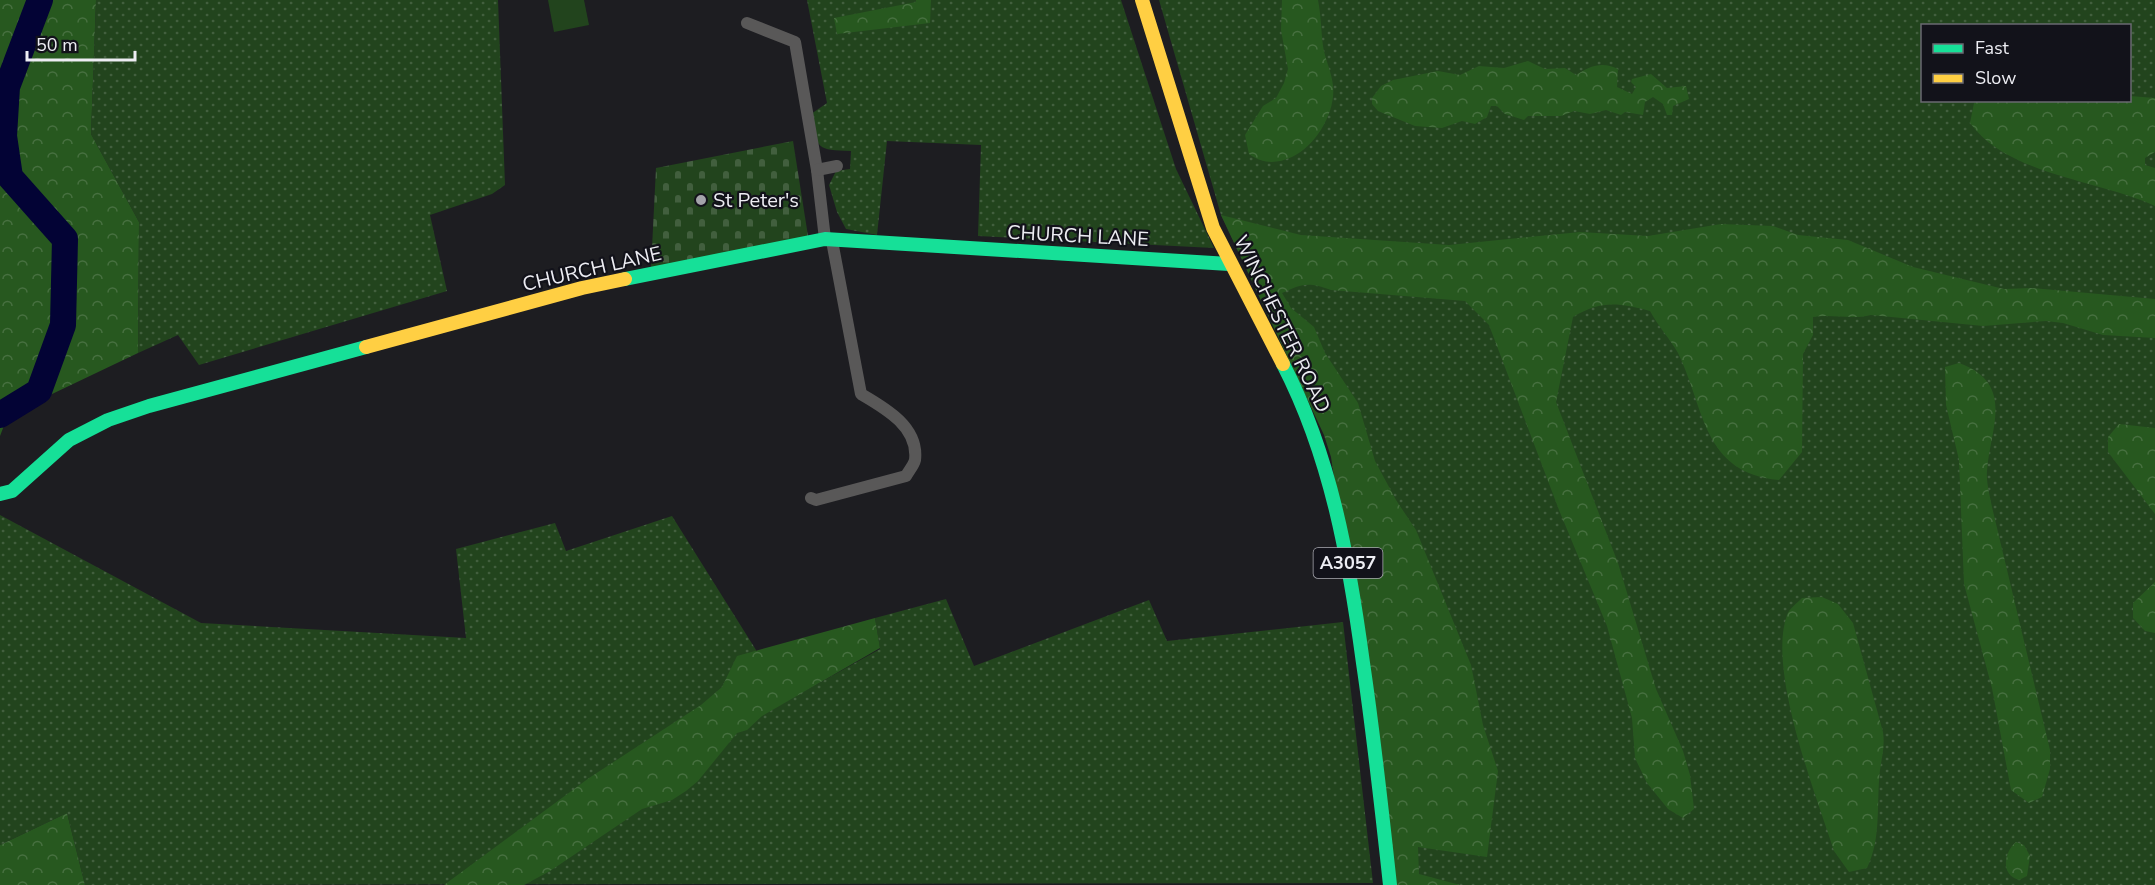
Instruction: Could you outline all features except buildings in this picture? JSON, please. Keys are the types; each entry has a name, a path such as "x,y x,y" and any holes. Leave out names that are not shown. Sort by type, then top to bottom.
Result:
{"street":[{"name":"WINCHESTER ROAD","path":"1142,0 1203,201 1229,264 1300,398 1313,431 1332,496 1357,617 1390,885"},
{"path":"747,23 795,42 829,240 861,394 887,409 909,431 915,460 906,476 816,500 811,498"},
{"path":"817,170 837,166"},
{"name":"CHURCH LANE","path":"0,494 12,492 69,440 108,420 149,406 582,288 829,240 1229,264"}],"green space":[{"path":"0,0 96,0 91,134 139,222 138,353 8,415 0,436"},
{"path":"96,0 498,0 505,185 492,194 430,215 447,291 199,365 178,335 138,353 139,222 91,134"},
{"path":"548,0 584,0 589,25 554,32"},
{"path":"807,0 1121,0 1176,169 1214,248 978,236 981,145 887,141 877,235 846,229 837,212 829,185 836,171 850,169 851,151 831,150 820,146 815,135 811,114 827,103"},
{"path":"916,0 931,0 930,23 837,34 834,18 916,2"},
{"path":"1159,0 2155,0 2155,885 1404,885 1335,433 1245,265 1221,215"},
{"path":"1282,0 1318,0 1323,46 1332,81 1333,96 1328,117 1309,145 1292,157 1270,162 1259,160 1249,154 1245,135 1263,106 1276,98 1288,69 1281,30"},
{"path":"1528,61 1545,69 1565,68 1576,75 1586,69 1607,65 1618,69 1617,87 1632,94 1636,87 1631,82 1632,79 1651,74 1667,88 1686,86 1689,99 1673,106 1672,115 1667,115 1663,104 1653,97 1645,102 1643,115 1625,112 1621,115 1606,110 1590,114 1574,111 1561,116 1528,116 1524,120 1505,114 1497,106 1491,106 1487,117 1475,124 1462,121 1442,128 1415,126 1378,111 1372,104 1372,98 1381,86 1393,80 1438,71 1460,75 1479,66 1504,68"},
{"path":"2131,96 2155,98 2155,152 2145,158 2145,165 2155,168 2155,206 2055,174 2007,154 1986,140 1970,123 1974,103 2131,102"},
{"path":"793,141 808,236 651,268 656,168"},
{"path":"1221,215 1301,235 1449,245 1580,232 1648,236 1721,224 1773,226 1798,235 1848,240 1913,267 2004,289 2031,288 2155,299 2155,338 2103,335 2063,323 2046,321 1983,326 1871,315 1813,317 1813,335 1803,354 1802,452 1779,480 1754,475 1735,465 1720,451 1702,416 1678,353 1650,311 1629,306 1610,305 1593,308 1573,317 1556,402 1618,563 1656,689 1683,751 1690,775 1694,809 1683,818 1668,809 1647,783 1635,758 1632,718 1607,626 1559,510 1489,325 1465,301 1331,290 1311,285 1295,287 1282,293 1291,308 1314,327 1325,353 1358,403 1375,461 1396,500 1416,530 1471,665 1483,725 1498,771 1487,857 1418,847 1419,874 1460,885 1395,885 1331,457 1324,435"},
{"path":"1959,363 1977,372 1988,383 1994,395 1996,409 1987,471 1988,484 2050,750 2050,769 2042,797 2029,803 2011,790 1992,688 1964,584 1959,460 1946,405 1945,367"},
{"path":"2119,424 2155,428 2155,514 2108,452 2108,437"},
{"path":"0,515 201,623 466,638 456,549 555,523 566,551 672,516 756,650 762,715 880,649 875,618 946,599 974,666 1149,600 1167,641 1343,622 1373,883 85,885 67,813 0,845"},
{"path":"2155,582 2155,633 2145,631 2133,618 2133,603"},
{"path":"1822,597 1838,604 1853,623 1884,737 1878,820 1872,856 1867,868 1849,872 1834,851 1806,766 1788,699 1783,667 1783,639 1788,613 1802,598"},
{"path":"875,618 880,648 762,716 747,730 737,733 698,781 672,800 642,809 550,871 524,885 444,885 589,778 701,705 722,687 737,656"},
{"path":"67,813 85,885 0,885 0,845"},
{"path":"2016,842 2024,845 2030,856 2027,876 2019,880 2009,873 2006,863 2009,851"}],"waterway":[{"path":"0,415 39,391 63,325 65,239 10,177 4,136 7,87 40,0"}],"traffic: fast":[{"path":"625,279 825,239 1229,264"},
{"path":"0,494 12,491 69,440 108,420 149,406 366,347"},
{"path":"1283,364 1314,435 1336,509 1344,547 1358,624 1390,885"}],"traffic: slow":[{"path":"1142,0 1213,228 1283,364"},
{"path":"366,347 582,288 625,279"}],"place":[{"name":"St Peter's","path":"701,200"}]}
